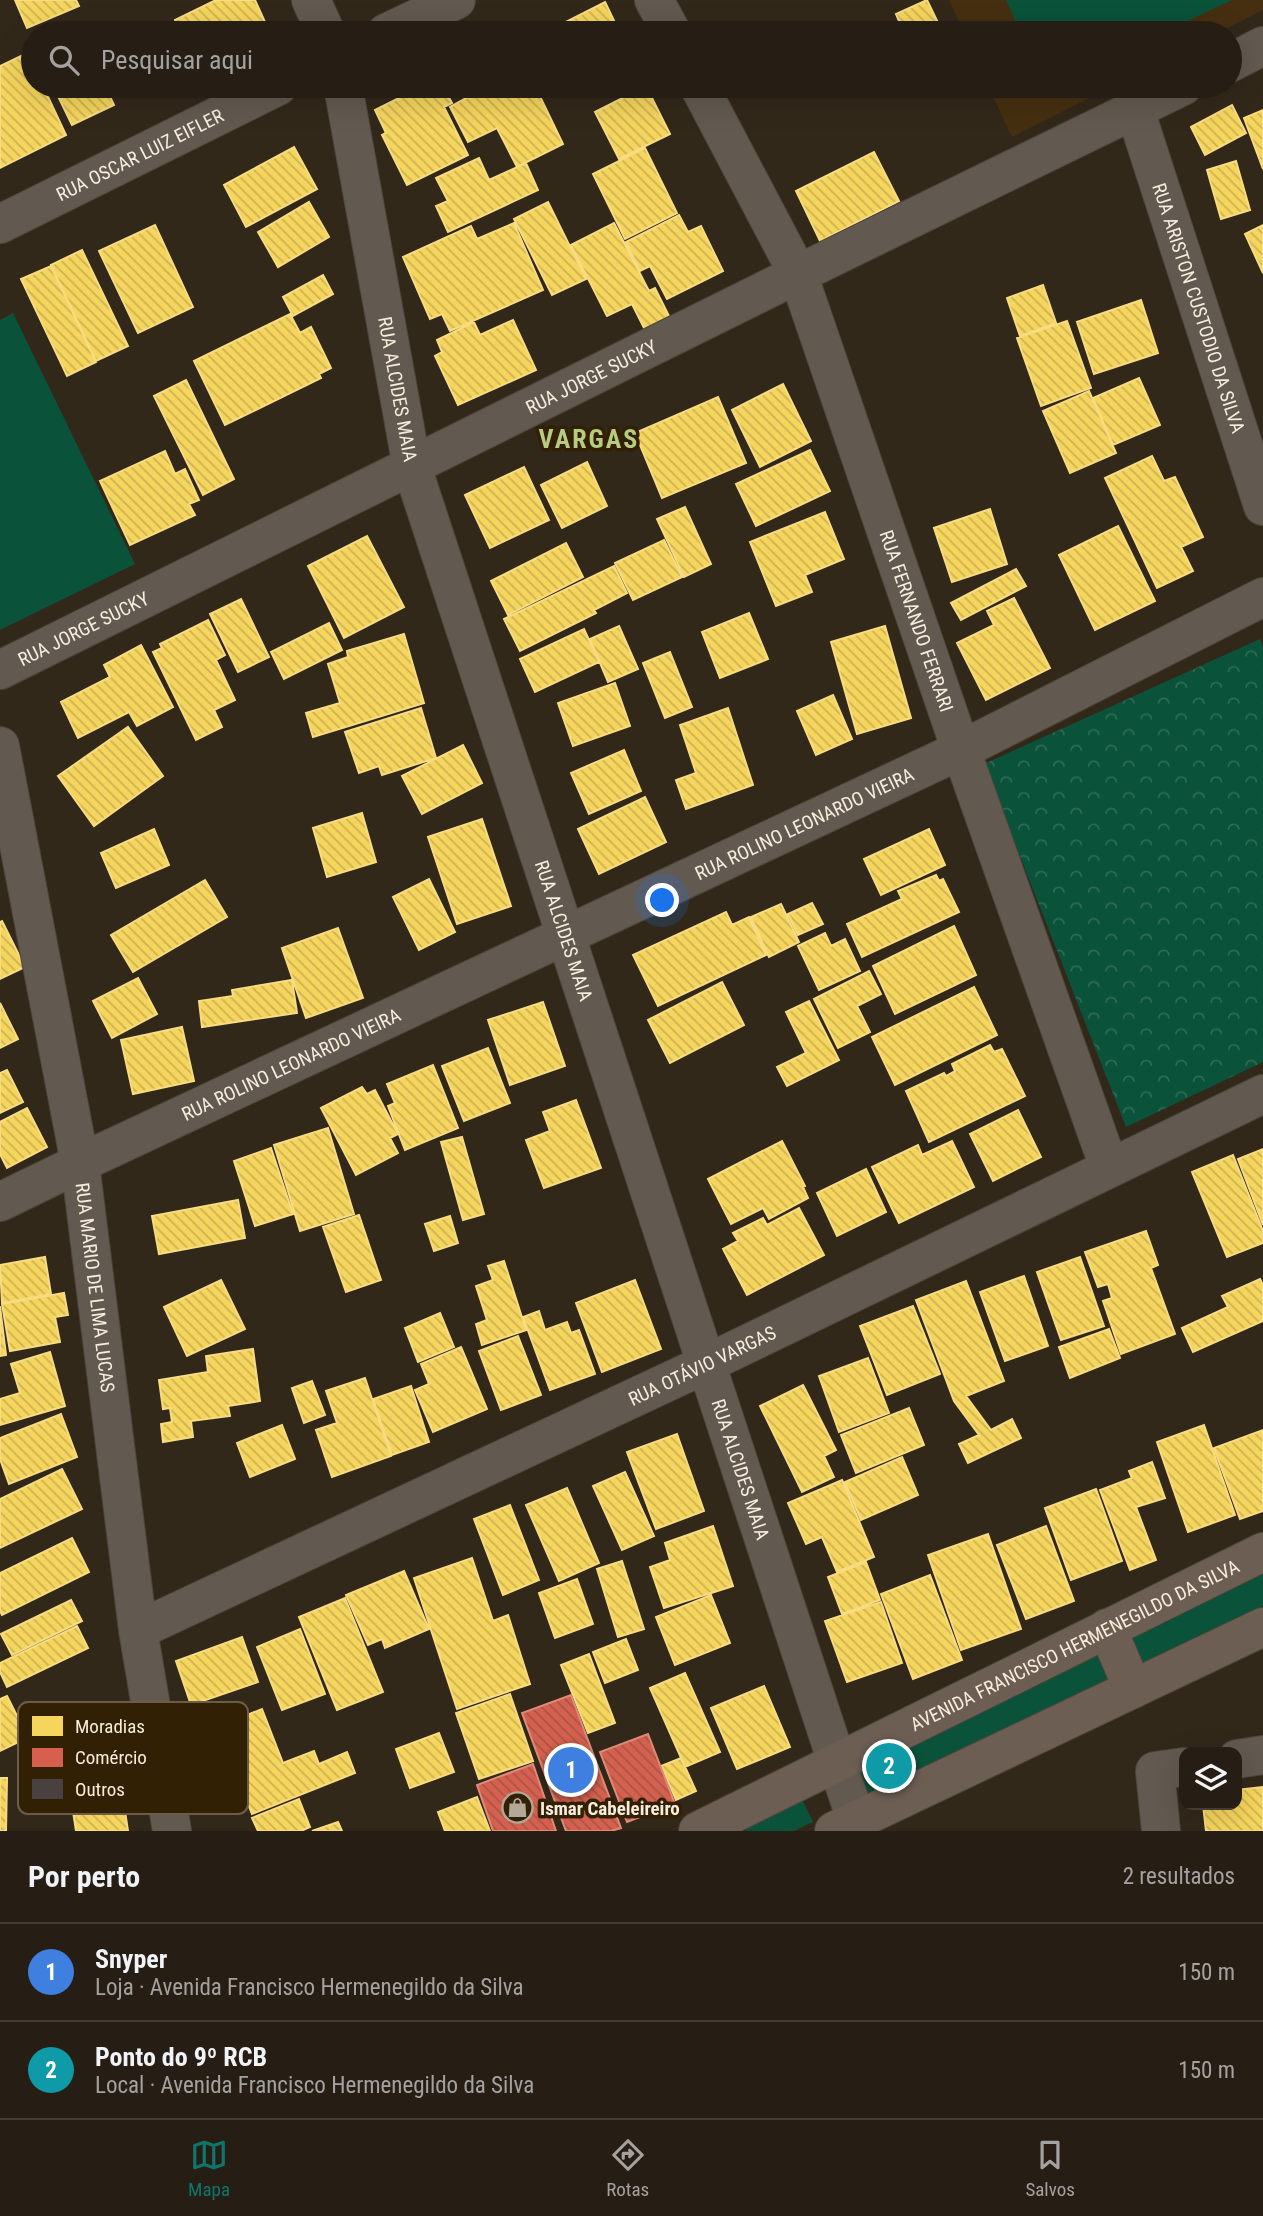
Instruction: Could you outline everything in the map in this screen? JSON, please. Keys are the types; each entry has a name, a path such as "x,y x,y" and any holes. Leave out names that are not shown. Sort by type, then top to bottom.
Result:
{"main road":[{"name":"AVENIDA FRANCISCO HERMENEGILDO DA SILVA","path":"698,1831 1263,1552"},
{"path":"845,1826 1263,1627"},
{"path":"1107,1628 1133,1689"}],"street":[{"path":"311,0 321,21"},
{"path":"411,21 456,0"},
{"path":"654,0 665,21"},
{"path":"1242,57 1263,46"},
{"name":"RUA OSCAR LUIZ EIFLER","path":"0,223 254,98"},
{"name":"RUA ALCIDES MAIA","path":"346,98 412,467 568,936 836,1761 845,1826"},
{"name":"RUA FERNANDO FERRARI","path":"705,98 798,274 961,750 1109,1167"},
{"name":"RUA JORGE SUCKY","path":"0,670 1159,98"},
{"name":"RUA ARISTON CUSTODIO DA SILVA","path":"1135,110 1263,506"},
{"name":"RUA ROLINO LEONARDO VIEIRA","path":"0,1202 961,750 1263,597"},
{"name":"RUA MARIO DE LIMA LUCAS","path":"0,746 80,1163 138,1630 150,1702"},
{"name":"RUA OTÁVIO VARGAS","path":"138,1630 706,1364 1263,1094"},
{"path":"1242,1758 1263,1755"},
{"path":"1161,1831 1155,1771 1179,1768"}],"shaded area":[{"path":"949,0 1263,0 1263,10 1241,21 959,21"},
{"path":"994,98 1089,98 1012,137"}],"green space":[{"path":"1006,0 1232,0 1187,21 1016,21"},
{"path":"13,313 135,564 0,630 0,320"},
{"path":"1260,639 1263,647 1263,1062 1126,1127 984,764"},
{"path":"1263,1565 1263,1606 865,1797 849,1764"},
{"path":"799,1793 813,1822 794,1831 746,1831 741,1822"}],"building: Moradias":[{"path":"15,0 76,0 79,6 44,21 24,21"},
{"path":"216,0 255,0 265,21 175,21"},
{"path":"927,0 937,21 899,21 896,14"},
{"path":"605,2 614,21 568,21"},
{"path":"21,56 21,98 49,98 66,135 0,168 0,66"},
{"path":"59,98 111,98 114,105 72,125"},
{"path":"399,98 449,98 452,103 444,107 468,155 407,185 382,135 386,133 375,110"},
{"path":"466,98 541,98 563,144 517,167 497,128 468,142 450,107"},
{"path":"622,98 652,98 670,134 619,159 595,112"},
{"path":"1232,105 1246,133 1205,155 1191,127"},
{"path":"1263,110 1263,169 1244,118"},
{"path":"294,147 317,189 246,227 224,185"},
{"path":"645,148 677,213 625,239 593,174"},
{"path":"874,152 899,201 820,241 796,191"},
{"path":"479,158 489,180 526,163 538,190 448,232 436,206 448,201 436,178"},
{"path":"1236,161 1250,210 1221,219 1207,170"},
{"path":"309,202 329,237 278,267 258,232"},
{"path":"548,202 586,279 552,295 514,219"},
{"path":"679,215 688,232 701,226 723,271 667,299 650,266 640,271 626,242"},
{"path":"514,223 543,290 450,331 442,314 430,319 403,257 471,226 477,239"},
{"path":"614,223 649,291 655,288 671,320 646,332 632,304 607,316 571,245"},
{"path":"155,225 193,307 138,333 99,251"},
{"path":"1263,225 1263,273 1245,234"},
{"path":"82,250 128,346 96,361 51,265"},
{"path":"51,266 96,362 67,376 21,279"},
{"path":"323,275 333,294 293,316 283,297"},
{"path":"1043,285 1056,323 1020,336 1007,298"},
{"path":"1141,300 1158,353 1094,374 1077,322"},
{"path":"290,314 300,333 311,327 331,368 319,374 321,378 225,425 194,361"},
{"path":"513,320 536,370 458,405 435,356 442,352 437,340 474,322 480,335"},
{"path":"1067,321 1091,388 1041,406 1017,338"},
{"path":"1139,378 1160,425 1113,445 1093,398"},
{"path":"186,380 234,479 203,495 154,396"},
{"path":"783,384 811,441 760,467 732,410"},
{"path":"1089,391 1116,453 1070,473 1043,411"},
{"path":"718,397 746,463 662,498 635,433"},
{"path":"810,450 830,491 756,526 736,484"},
{"path":"165,451 175,474 185,469 199,500 189,504 195,515 130,545 100,481"},
{"path":"1152,456 1164,481 1175,477 1203,537 1181,547 1193,571 1157,588 1105,478"},
{"path":"587,462 607,506 562,528 541,485"},
{"path":"524,467 549,520 490,548 465,495"},
{"path":"685,507 711,564 684,577 657,519"},
{"path":"990,509 1007,564 952,582 934,528"},
{"path":"825,512 844,559 805,575 812,592 776,606 750,542"},
{"path":"1118,526 1155,601 1095,630 1059,555"},
{"path":"367,536 404,607 344,638 308,566"},
{"path":"664,540 682,577 633,600 615,563"},
{"path":"566,543 583,577 508,615 491,581"},
{"path":"614,566 627,593 594,610 596,613 520,651 504,619"},
{"path":"1016,569 1026,586 961,620 951,603"},
{"path":"1014,598 1050,668 986,700 957,643 994,625 987,611"},
{"path":"241,599 269,657 238,672 210,614"},
{"path":"749,613 768,659 720,678 702,632"},
{"path":"208,620 225,655 216,660 235,700 214,710 222,727 196,740 153,652 162,648 160,644"},
{"path":"329,623 342,650 284,679 271,652"},
{"path":"619,626 638,669 608,682 590,639"},
{"path":"885,626 911,718 857,734 831,642"},
{"path":"584,629 599,662 535,692 520,659"},
{"path":"404,634 424,703 313,737 306,713 340,703 328,664 348,657 347,651"},
{"path":"141,645 173,707 137,726 129,712 78,738 61,702 110,677 104,665"},
{"path":"670,652 692,707 665,718 643,663"},
{"path":"615,683 630,726 573,746 558,703"},
{"path":"833,695 852,739 816,755 797,711"},
{"path":"421,708 436,758 382,775 379,766 359,773 345,732"},
{"path":"728,708 753,785 686,809 676,780 696,773 680,725"},
{"path":"128,727 163,776 94,826 58,776"},
{"path":"463,745 482,783 422,814 402,776"},
{"path":"624,750 641,791 589,814 571,773"},
{"path":"645,797 666,842 599,874 578,829"},
{"path":"362,813 376,862 327,877 313,828"},
{"path":"482,819 511,906 457,924 428,837"},
{"path":"154,829 169,865 116,888 101,853"},
{"path":"929,829 945,865 881,895 864,859"},
{"path":"936,875 939,881 943,879 959,912 862,957 847,924 902,899 898,891"},
{"path":"429,879 455,932 419,950 393,897"},
{"path":"205,880 227,917 133,972 111,935"},
{"path":"812,903 823,924 798,935 788,914"},
{"path":"781,904 799,942 769,957 751,917"},
{"path":"726,912 732,925 749,917 766,955 658,1006 633,955"},
{"path":"2,921 25,967 0,979 0,922"},
{"path":"954,926 976,975 895,1014 873,966"},
{"path":"338,928 363,998 306,1018 282,948"},
{"path":"825,933 831,946 845,939 860,971 819,990 798,946"},
{"path":"869,971 881,994 857,1006 870,1032 838,1048 814,999"},
{"path":"138,978 157,1014 112,1038 93,1001"},
{"path":"292,980 297,1013 202,1027 199,1001 233,996 232,990"},
{"path":"722,982 744,1025 670,1063 648,1020"},
{"path":"974,987 997,1035 895,1085 872,1037"},
{"path":"809,1001 839,1060 787,1086 777,1067 806,1053 786,1012"},
{"path":"543,1002 565,1066 510,1085 488,1020"},
{"path":"0,1003 18,1039 0,1048"},
{"path":"182,1027 194,1081 133,1094 121,1040"},
{"path":"990,1045 994,1052 1002,1049 1025,1096 929,1142 906,1091 944,1073 946,1076 955,1071 952,1064"},
{"path":"488,1048 510,1103 464,1121 442,1066"},
{"path":"433,1065 458,1128 405,1150 388,1106 395,1103 387,1084"},
{"path":"7,1070 23,1102 0,1113 0,1073"},
{"path":"362,1087 367,1094 375,1090 398,1134 390,1138 398,1153 356,1175 321,1108"},
{"path":"576,1100 601,1168 544,1188 526,1140 550,1131 543,1112"},
{"path":"27,1108 47,1147 7,1168 0,1154 0,1122"},
{"path":"1018,1110 1041,1157 993,1181 970,1134"},
{"path":"328,1128 354,1214 300,1231 274,1145"},
{"path":"462,1137 484,1214 463,1220 441,1142"},
{"path":"782,1141 805,1186 803,1187 808,1198 769,1219 763,1208 731,1224 708,1179"},
{"path":"952,1141 974,1187 899,1223 872,1167 918,1145 922,1155"},
{"path":"271,1148 293,1214 255,1226 234,1161"},
{"path":"1263,1149 1263,1225 1238,1159"},
{"path":"1233,1155 1263,1231 1263,1243 1227,1257 1192,1172"},
{"path":"866,1169 886,1212 837,1236 817,1193"},
{"path":"238,1200 245,1238 159,1254 152,1216"},
{"path":"799,1208 824,1255 747,1295 723,1249 738,1241 733,1233 763,1218 767,1225"},
{"path":"359,1215 381,1280 346,1292 323,1227"},
{"path":"450,1216 458,1243 434,1251 425,1224"},
{"path":"1146,1231 1158,1265 1151,1268 1175,1334 1121,1354 1103,1301 1112,1298 1108,1284 1098,1287 1085,1252"},
{"path":"45,1257 51,1294 2,1303 0,1265"},
{"path":"1080,1257 1104,1326 1061,1340 1037,1272"},
{"path":"504,1261 526,1330 482,1345 476,1324 487,1320 476,1286 493,1280 488,1266"},
{"path":"1024,1276 1048,1346 1005,1361 980,1292"},
{"path":"1260,1279 1263,1285 1263,1321 1193,1352 1182,1328 1228,1307 1222,1296"},
{"path":"221,1280 245,1329 187,1356 164,1307"},
{"path":"635,1280 661,1349 602,1372 576,1303"},
{"path":"966,1281 1004,1381 966,1396 991,1430 1012,1419 1021,1438 968,1463 959,1444 979,1435 954,1401 916,1300"},
{"path":"64,1293 68,1315 55,1317 60,1342 10,1351 2,1304"},
{"path":"0,1306 6,1355 0,1356"},
{"path":"913,1306 940,1374 887,1395 860,1326"},
{"path":"539,1311 545,1330 567,1322 571,1333 579,1330 595,1374 550,1390 523,1317"},
{"path":"440,1313 454,1347 418,1362 405,1328"},
{"path":"1109,1329 1120,1358 1070,1378 1059,1347"},
{"path":"518,1336 541,1395 501,1410 479,1351"},
{"path":"461,1347 487,1409 433,1432 415,1390 429,1384 421,1364"},
{"path":"253,1349 260,1401 228,1406 230,1416 191,1421 193,1437 163,1442 161,1424 172,1422 170,1408 163,1409 159,1380 208,1372 206,1356"},
{"path":"50,1352 65,1406 0,1425 0,1399 20,1393 11,1364"},
{"path":"868,1358 889,1413 839,1432 819,1376"},
{"path":"365,1378 391,1456 332,1477 316,1430 337,1423 326,1391"},
{"path":"312,1381 325,1415 304,1423 292,1388"},
{"path":"803,1385 836,1450 824,1456 834,1477 802,1492 760,1406"},
{"path":"411,1386 429,1442 392,1455 373,1399"},
{"path":"909,1408 924,1445 856,1473 841,1435"},
{"path":"61,1414 77,1457 9,1484 0,1459 0,1438"},
{"path":"282,1425 295,1459 250,1477 237,1443"},
{"path":"1204,1425 1235,1515 1188,1532 1157,1442"},
{"path":"1263,1430 1263,1511 1240,1519 1214,1448"},
{"path":"677,1434 704,1511 656,1529 627,1452"},
{"path":"902,1457 918,1495 861,1520 845,1482"},
{"path":"1152,1462 1165,1498 1136,1507 1156,1560 1130,1570 1100,1490 1132,1478 1129,1471"},
{"path":"62,1469 82,1509 0,1548 0,1499"},
{"path":"625,1472 654,1536 622,1550 593,1486"},
{"path":"842,1480 874,1557 837,1572 822,1537 806,1544 788,1503"},
{"path":"567,1488 599,1563 559,1581 526,1505"},
{"path":"1096,1489 1122,1561 1071,1580 1045,1508"},
{"path":"510,1505 539,1580 503,1595 474,1519"},
{"path":"713,1526 733,1586 664,1608 650,1567 670,1560 665,1543"},
{"path":"1046,1526 1074,1601 1026,1619 997,1545"},
{"path":"988,1534 1021,1629 961,1650 928,1555"},
{"path":"72,1538 89,1572 2,1615 0,1573"},
{"path":"472,1558 493,1621 508,1615 530,1684 457,1709 414,1578"},
{"path":"622,1561 644,1629 618,1637 597,1569"},
{"path":"866,1562 880,1600 842,1614 828,1577"},
{"path":"404,1571 429,1629 385,1648 382,1639 368,1645 346,1595"},
{"path":"930,1575 962,1660 913,1679 881,1594"},
{"path":"577,1579 593,1624 555,1638 539,1593"},
{"path":"711,1595 730,1643 675,1665 656,1617"},
{"path":"345,1598 383,1692 337,1710 299,1617"},
{"path":"71,1600 82,1621 12,1655 1,1634"},
{"path":"881,1602 902,1663 847,1682 825,1621"},
{"path":"77,1626 88,1648 7,1687 0,1672 0,1663"},
{"path":"300,1629 325,1694 282,1710 257,1647"},
{"path":"242,1637 258,1682 200,1702 190,1702 176,1661"},
{"path":"626,1639 638,1670 605,1683 593,1652"},
{"path":"589,1654 615,1723 588,1733 561,1665"},
{"path":"685,1673 720,1752 685,1767 650,1688"},
{"path":"764,1686 790,1747 737,1769 711,1708"},
{"path":"510,1694 533,1761 479,1779 456,1713"},
{"path":"7,1696 18,1718 18,1742 0,1751 0,1699"},
{"path":"262,1709 283,1763 314,1751 319,1764 347,1752 355,1773 252,1814 248,1804 248,1715"},
{"path":"439,1733 454,1772 410,1788 396,1749"},
{"path":"681,1758 696,1791 676,1800 661,1766"},
{"path":"0,1778 7,1778 6,1831 0,1831"},
{"path":"1263,1787 1263,1831 1206,1831 1204,1810 1242,1810 1242,1789"},
{"path":"477,1797 490,1831 445,1831 438,1812"},
{"path":"299,1799 310,1827 301,1831 258,1831 252,1818"},
{"path":"73,1814 125,1814 128,1831 76,1831"},
{"path":"338,1822 342,1831 312,1831"}],"building: Comércio":[{"path":"571,1695 621,1828 611,1831 566,1831 522,1713"},
{"path":"648,1734 675,1804 627,1822 600,1752"},
{"name":"Ismar Cabeleireiro","path":"533,1764 556,1831 493,1831 477,1785"}],"building: Outros":[{"path":"903,1746 914,1767 874,1786 864,1764"}],"place":[{"name":"Ponto do 9º RCB","path":"889,1766"},
{"name":"Snyper","path":"571,1770"},
{"name":"Ismar Cabeleireiro","path":"517,1808"}],"district":[{"name":"VARGAS","path":"589,439"}]}
